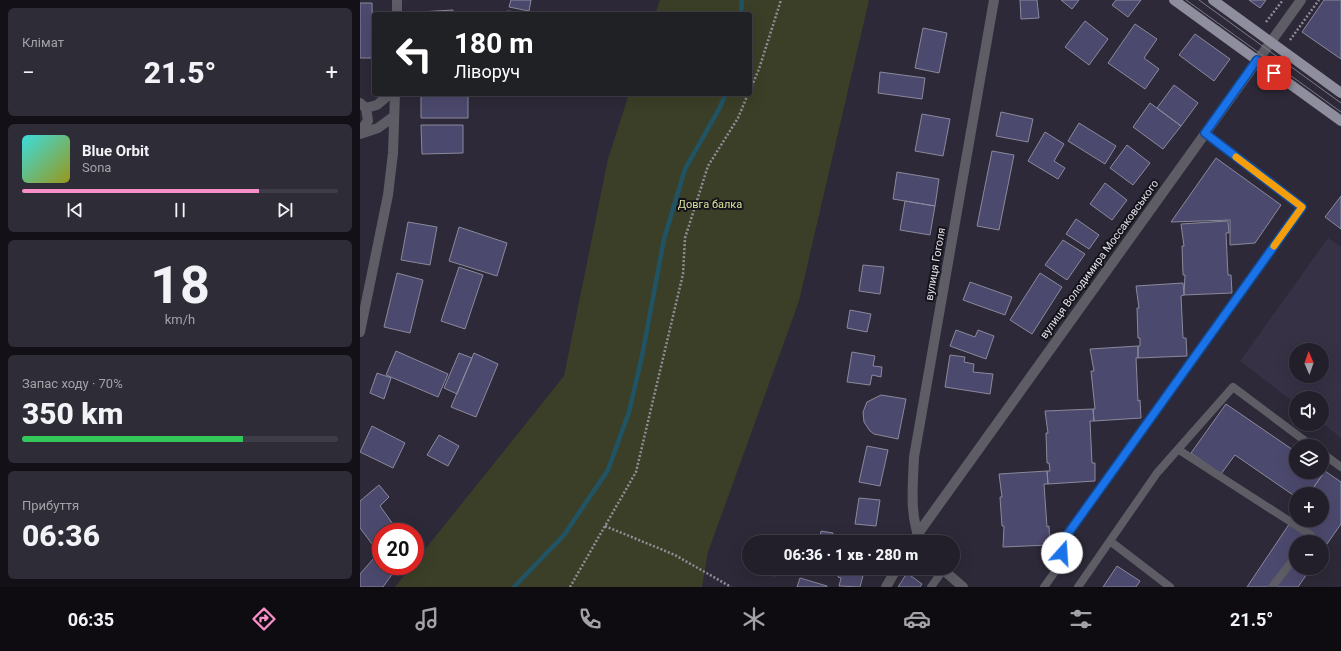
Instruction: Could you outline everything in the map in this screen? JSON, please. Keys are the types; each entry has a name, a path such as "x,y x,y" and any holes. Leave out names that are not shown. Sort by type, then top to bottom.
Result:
{"main road":[{"path":"1174,0 1341,121"},
{"path":"1213,0 1341,93"}],"street":[{"path":"397,0 397,12"},
{"name":"вулиця Гоголя","path":"919,535 912,492 914,457 994,0"},
{"name":"вулиця Володимира Моссаковського","path":"920,535 1301,0"},
{"path":"360,133 368,121 363,106 377,105 388,96"},
{"path":"360,332 388,195 393,153 395,96"},
{"path":"360,133 378,128 393,117"},
{"path":"886,587 892,575"},
{"path":"949,575 962,587"}],"lane":[{"path":"1044,587 1059,566 1064,539 1302,207 1205,133"},
{"path":"1078,587 1157,473 1233,387 1303,439"},
{"path":"1179,450 1312,535"},
{"path":"1329,458 1341,467"},
{"path":"1110,541 1170,587"},
{"path":"1272,587 1289,565"},
{"path":"931,587 938,575"}],"path":[{"path":"752,85 759,69 781,0"},
{"path":"1260,18 1266,23 1283,0"},
{"path":"1290,40 1319,0"},
{"path":"570,587 636,472 683,274 686,238 708,166 738,118 747,96"},
{"path":"604,526 675,555 731,587"}],"shaded area":[{"path":"1328,238 1341,247 1341,438 1329,429 1329,391 1289,391 1289,399 1240,361"}],"green space":[{"name":"Довга балка","path":"660,0 869,0 799,301 708,552 702,587 395,587 405,575 424,575 424,551 564,376 608,159 628,96 752,96 752,12 656,12"}],"building":[{"path":"511,0 531,0 529,11 509,7"},
{"path":"1020,0 1037,0 1039,18 1021,19"},
{"path":"1061,0 1079,0 1072,9"},
{"path":"1116,0 1141,0 1128,17 1112,5"},
{"path":"1249,0 1266,0 1260,8"},
{"path":"1324,0 1341,0 1341,59 1302,32"},
{"path":"360,3 372,3 372,58 360,58"},
{"path":"453,10 453,12 419,12"},
{"path":"1085,21 1108,39 1089,65 1065,47"},
{"path":"1135,24 1157,39 1144,58 1159,69 1145,89 1108,63"},
{"path":"923,28 947,33 939,73 915,68"},
{"path":"1195,34 1230,59 1214,81 1179,55"},
{"path":"880,72 925,78 922,99 878,93"},
{"path":"1174,85 1198,103 1181,126 1157,108"},
{"path":"421,96 468,96 468,118 421,118"},
{"path":"1150,103 1181,126 1163,149 1133,127"},
{"path":"1001,112 1033,119 1028,142 996,136"},
{"path":"922,114 950,119 943,156 915,151"},
{"path":"1079,123 1116,146 1105,164 1068,141"},
{"path":"421,125 463,125 463,153 422,154"},
{"path":"1045,132 1064,144 1054,161 1065,168 1058,179 1028,161"},
{"path":"1127,145 1150,163 1133,185 1110,168"},
{"path":"992,151 1014,155 999,230 977,226"},
{"path":"1216,158 1281,205 1255,243 1230,245 1230,220 1171,222"},
{"path":"897,172 939,179 935,206 893,199"},
{"path":"1105,183 1127,200 1112,220 1090,204"},
{"path":"1341,196 1341,229 1325,217"},
{"path":"905,201 935,206 930,235 900,230"},
{"path":"1076,219 1099,235 1089,249 1066,234"},
{"path":"1228,221 1229,233 1226,233 1228,275 1231,275 1232,293 1184,295 1185,275 1183,275 1182,246 1184,246 1181,224"},
{"path":"408,222 437,227 430,265 401,260"},
{"path":"459,227 507,243 497,276 449,261"},
{"path":"1063,240 1085,254 1067,280 1045,265"},
{"path":"863,265 884,267 880,294 859,291"},
{"path":"459,267 483,275 465,329 441,321"},
{"path":"397,273 423,280 410,333 384,327"},
{"path":"1040,273 1062,287 1032,334 1010,320"},
{"path":"970,282 1012,297 1005,315 963,300"},
{"path":"1183,283 1184,295 1181,296 1183,338 1186,338 1187,356 1138,358 1140,338 1138,338 1137,308 1139,308 1136,286"},
{"path":"850,310 871,314 867,332 847,328"},
{"path":"956,330 975,337 978,330 994,336 986,359 950,346"},
{"path":"1138,346 1138,358 1136,358 1138,401 1140,400 1141,418 1094,421 1093,409 1095,409 1091,371 1094,371 1090,349"},
{"path":"396,351 448,374 438,397 386,375"},
{"path":"852,352 875,356 873,366 882,367 881,377 872,375 870,385 847,382"},
{"path":"459,353 472,358 457,394 444,388"},
{"path":"474,353 498,364 476,417 451,407"},
{"path":"950,355 965,357 964,362 974,364 973,372 993,374 990,394 945,387"},
{"path":"377,373 391,378 384,399 370,393"},
{"path":"881,395 906,399 898,439 874,434 864,422 863,412 867,402"},
{"path":"1226,404 1289,447 1289,479 1319,479 1314,487 1289,487 1289,492 1235,455 1221,474 1191,453"},
{"path":"1093,409 1094,421 1090,421 1092,463 1095,463 1095,481 1048,484 1047,471 1050,471 1049,463 1047,463 1046,433 1048,433 1045,411"},
{"path":"372,426 405,443 393,468 360,452"},
{"path":"439,435 459,446 448,466 427,455"},
{"path":"867,446 888,450 880,486 859,482"},
{"path":"1047,471 1048,484 1044,484 1047,527 1049,526 1050,545 1003,547 1004,526 1002,526 1000,497 1002,497 999,474"},
{"path":"1329,474 1341,482 1341,524 1329,541 1329,535 1289,535 1289,575 1306,575 1298,587 1247,587 1289,524 1289,527 1329,527 1329,487 1314,487 1319,479 1329,479"},
{"path":"379,485 389,497 380,506 392,523 372,523 372,544 360,528 360,501"},
{"path":"859,498 880,500 876,526 855,524"},
{"path":"821,531 833,533 833,535 820,535"},
{"path":"372,560 372,575 392,575 383,587 360,587 360,574"},
{"path":"1117,566 1140,581 1136,587 1103,587"},
{"path":"838,575 863,575 860,587 839,586 841,578 838,577"},
{"path":"906,575 910,575 922,584 920,587 898,587"},
{"path":"800,578 827,586 827,587 797,587"}],"waterway":[{"path":"741,12 742,0"},
{"path":"514,587 564,535 608,470 629,412 642,356 664,239 685,169 725,96"}],"tram line":[{"path":"1186,0 1341,112"},
{"path":"1199,0 1341,103"}],"slow traffic":[{"path":"1236,157 1302,207 1274,246"}],"route":[{"path":"1062,553 1064,539 1302,207 1205,133 1257,60 1274,73"}]}
